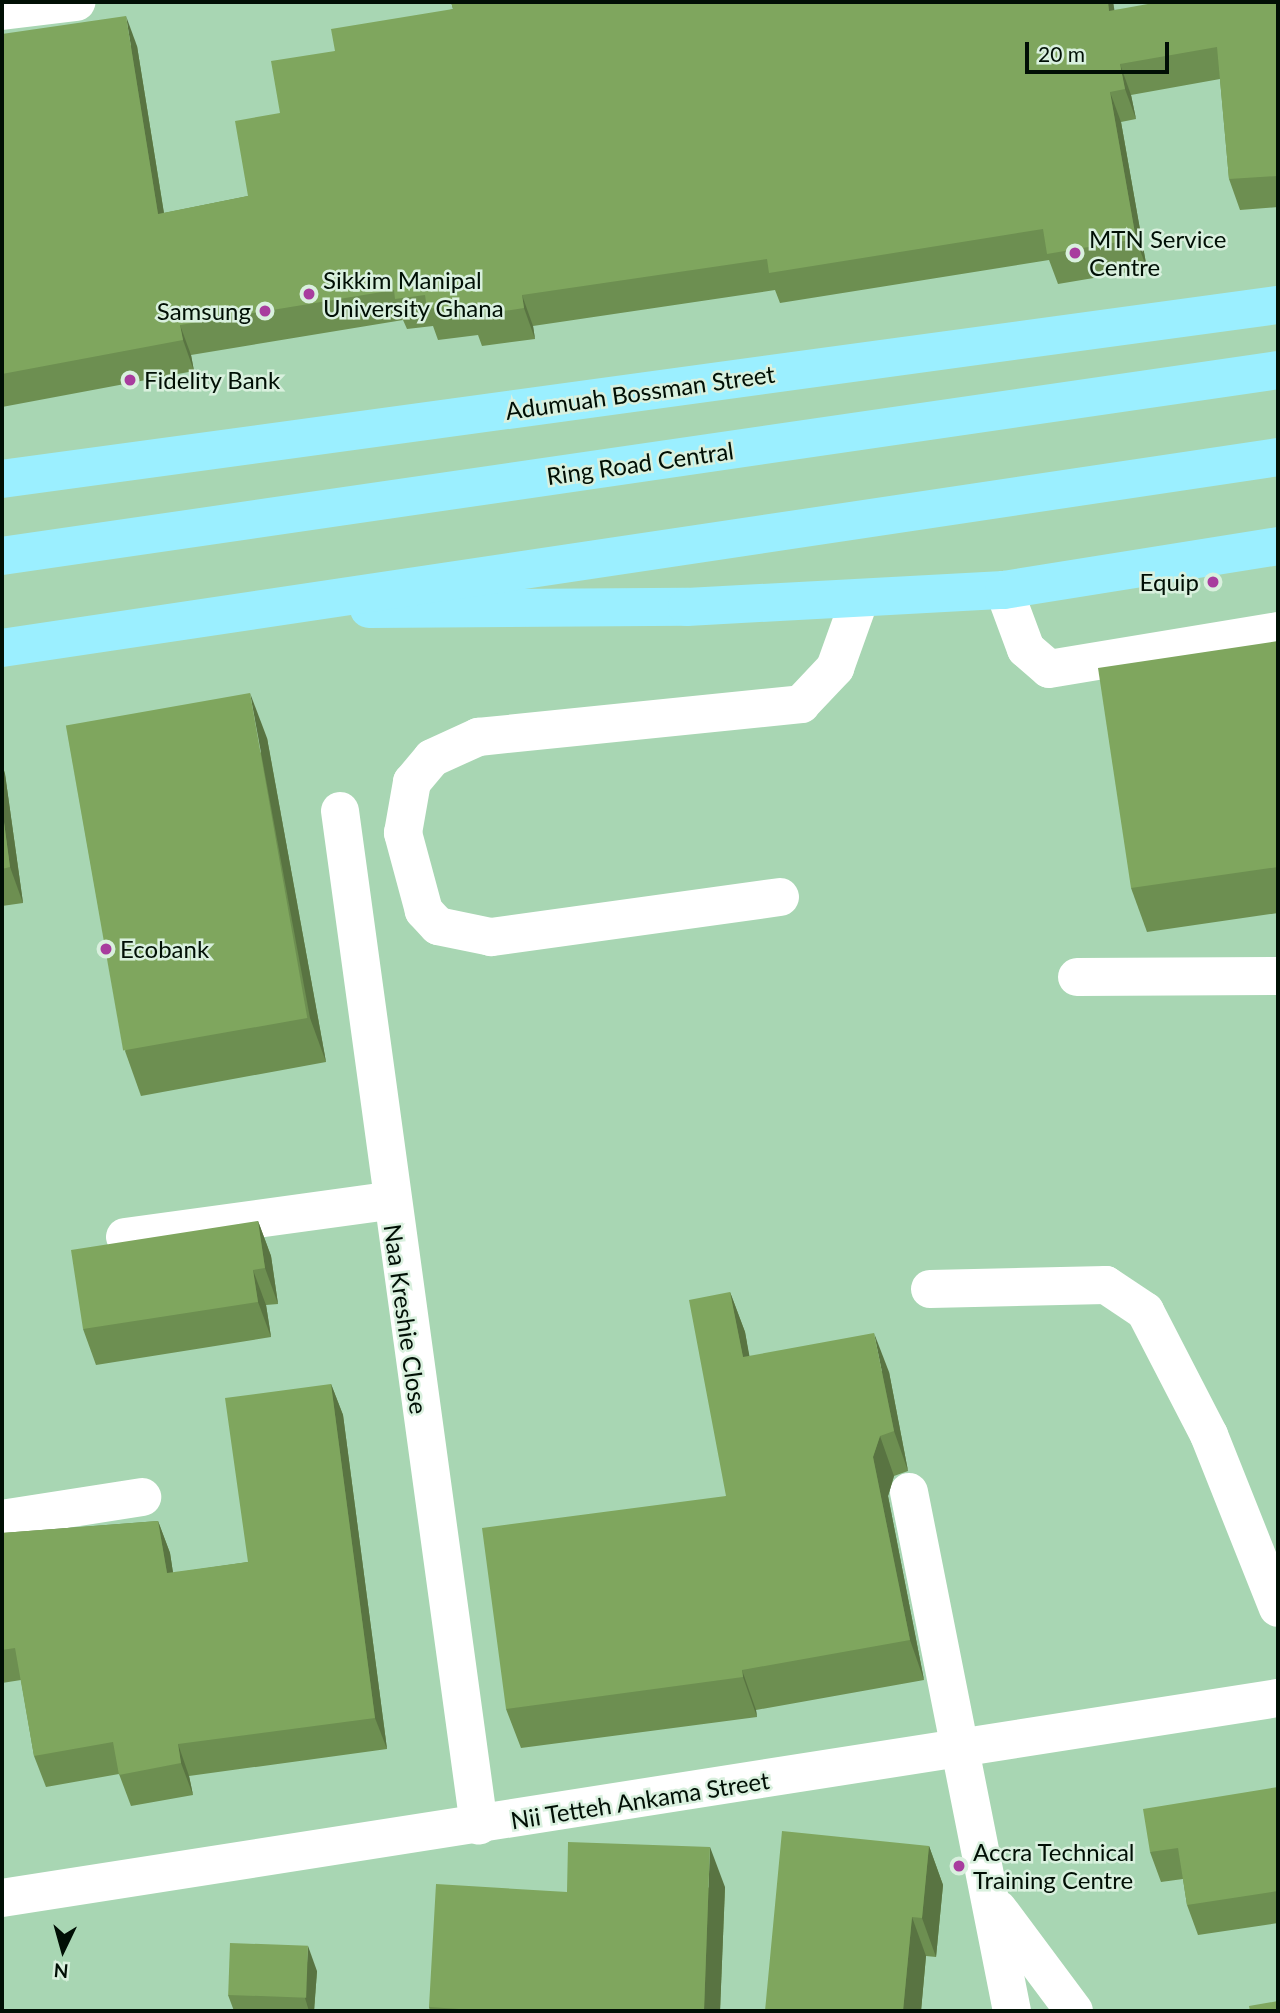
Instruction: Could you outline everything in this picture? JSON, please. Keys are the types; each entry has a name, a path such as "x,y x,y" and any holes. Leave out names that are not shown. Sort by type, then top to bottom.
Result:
{"main road":[{"name":"Adumuah Bossman Street","path":"2,480 1278,305"},
{"name":"Ring Road Central","path":"2,556 1278,370"},
{"path":"2,648 258,607 1278,457"},
{"path":"258,607 469,611 860,598 1004,590 1278,546"}],"street":[{"path":"2,11 76,2"},
{"path":"1004,590 1026,649 1049,669 1278,631"},
{"path":"780,897 491,937 438,926 424,912 402,833 412,782 432,758 478,737 801,704 835,668 860,598"},
{"name":"Naa Kreshie Close","path":"340,810 389,1201 479,1826"},
{"path":"1077,977 1278,976"},
{"path":"125,1237 389,1201"},
{"path":"930,1289 1106,1285 1145,1311 1209,1435 1278,1608"},
{"path":"909,1492 964,1749 1012,2011"},
{"path":"2,1519 142,1497"},
{"name":"Nii Tetteh Ankama Street","path":"2,1898 479,1826 1278,1698"},
{"path":"992,1901 1074,2011"}],"building":[{"path":"451,2 1108,2 1109,11 1159,2 1278,2 1278,176 1229,179 1217,47 1120,64 1125,89 1110,92 1136,239 1047,254 1043,229 769,273 767,259 522,295 524,308 471,316 469,304 427,309 425,295 395,299 394,290 180,325 183,340 2,374 2,34 126,16 158,214 248,196 235,121 280,113 271,61 335,51 331,29 453,9"},
{"path":"1278,641 1278,867 1131,888 1098,668"},
{"path":"250,693 307,1018 123,1050 66,725"},
{"path":"2,807 10,867 2,869"},
{"path":"258,1221 265,1268 253,1270 258,1302 83,1329 71,1250"},
{"path":"730,1292 743,1357 874,1333 894,1431 880,1436 873,1457 910,1640 742,1670 743,1677 506,1709 482,1528 726,1496 689,1300"},
{"path":"331,1384 375,1718 178,1744 181,1763 119,1775 113,1742 34,1756 15,1648 2,1650 2,1533 158,1521 167,1573 248,1562 225,1398"},
{"path":"1278,1787 1278,1891 1187,1905 1178,1848 1150,1852 1143,1809"},
{"path":"782,1831 929,1846 922,1918 912,1917 903,2011 765,2011"},
{"path":"568,1842 710,1847 704,2011 489,2011 429,2007 436,1884 567,1892"},
{"path":"230,1943 308,1946 306,1998 228,1995"},
{"path":"1278,2001 1278,2011 1250,2011 1249,2006"}],"place":[{"name":"MTN Service Centre","path":"1075,253"},
{"name":"Sikkim Manipal University Ghana","path":"309,294"},
{"name":"Samsung","path":"265,311"},
{"name":"Fidelity Bank","path":"130,380"},
{"name":"Equip","path":"1213,582"},
{"name":"Ecobank","path":"106,949"},
{"name":"Accra Technical Training Centre","path":"959,1866"}]}
